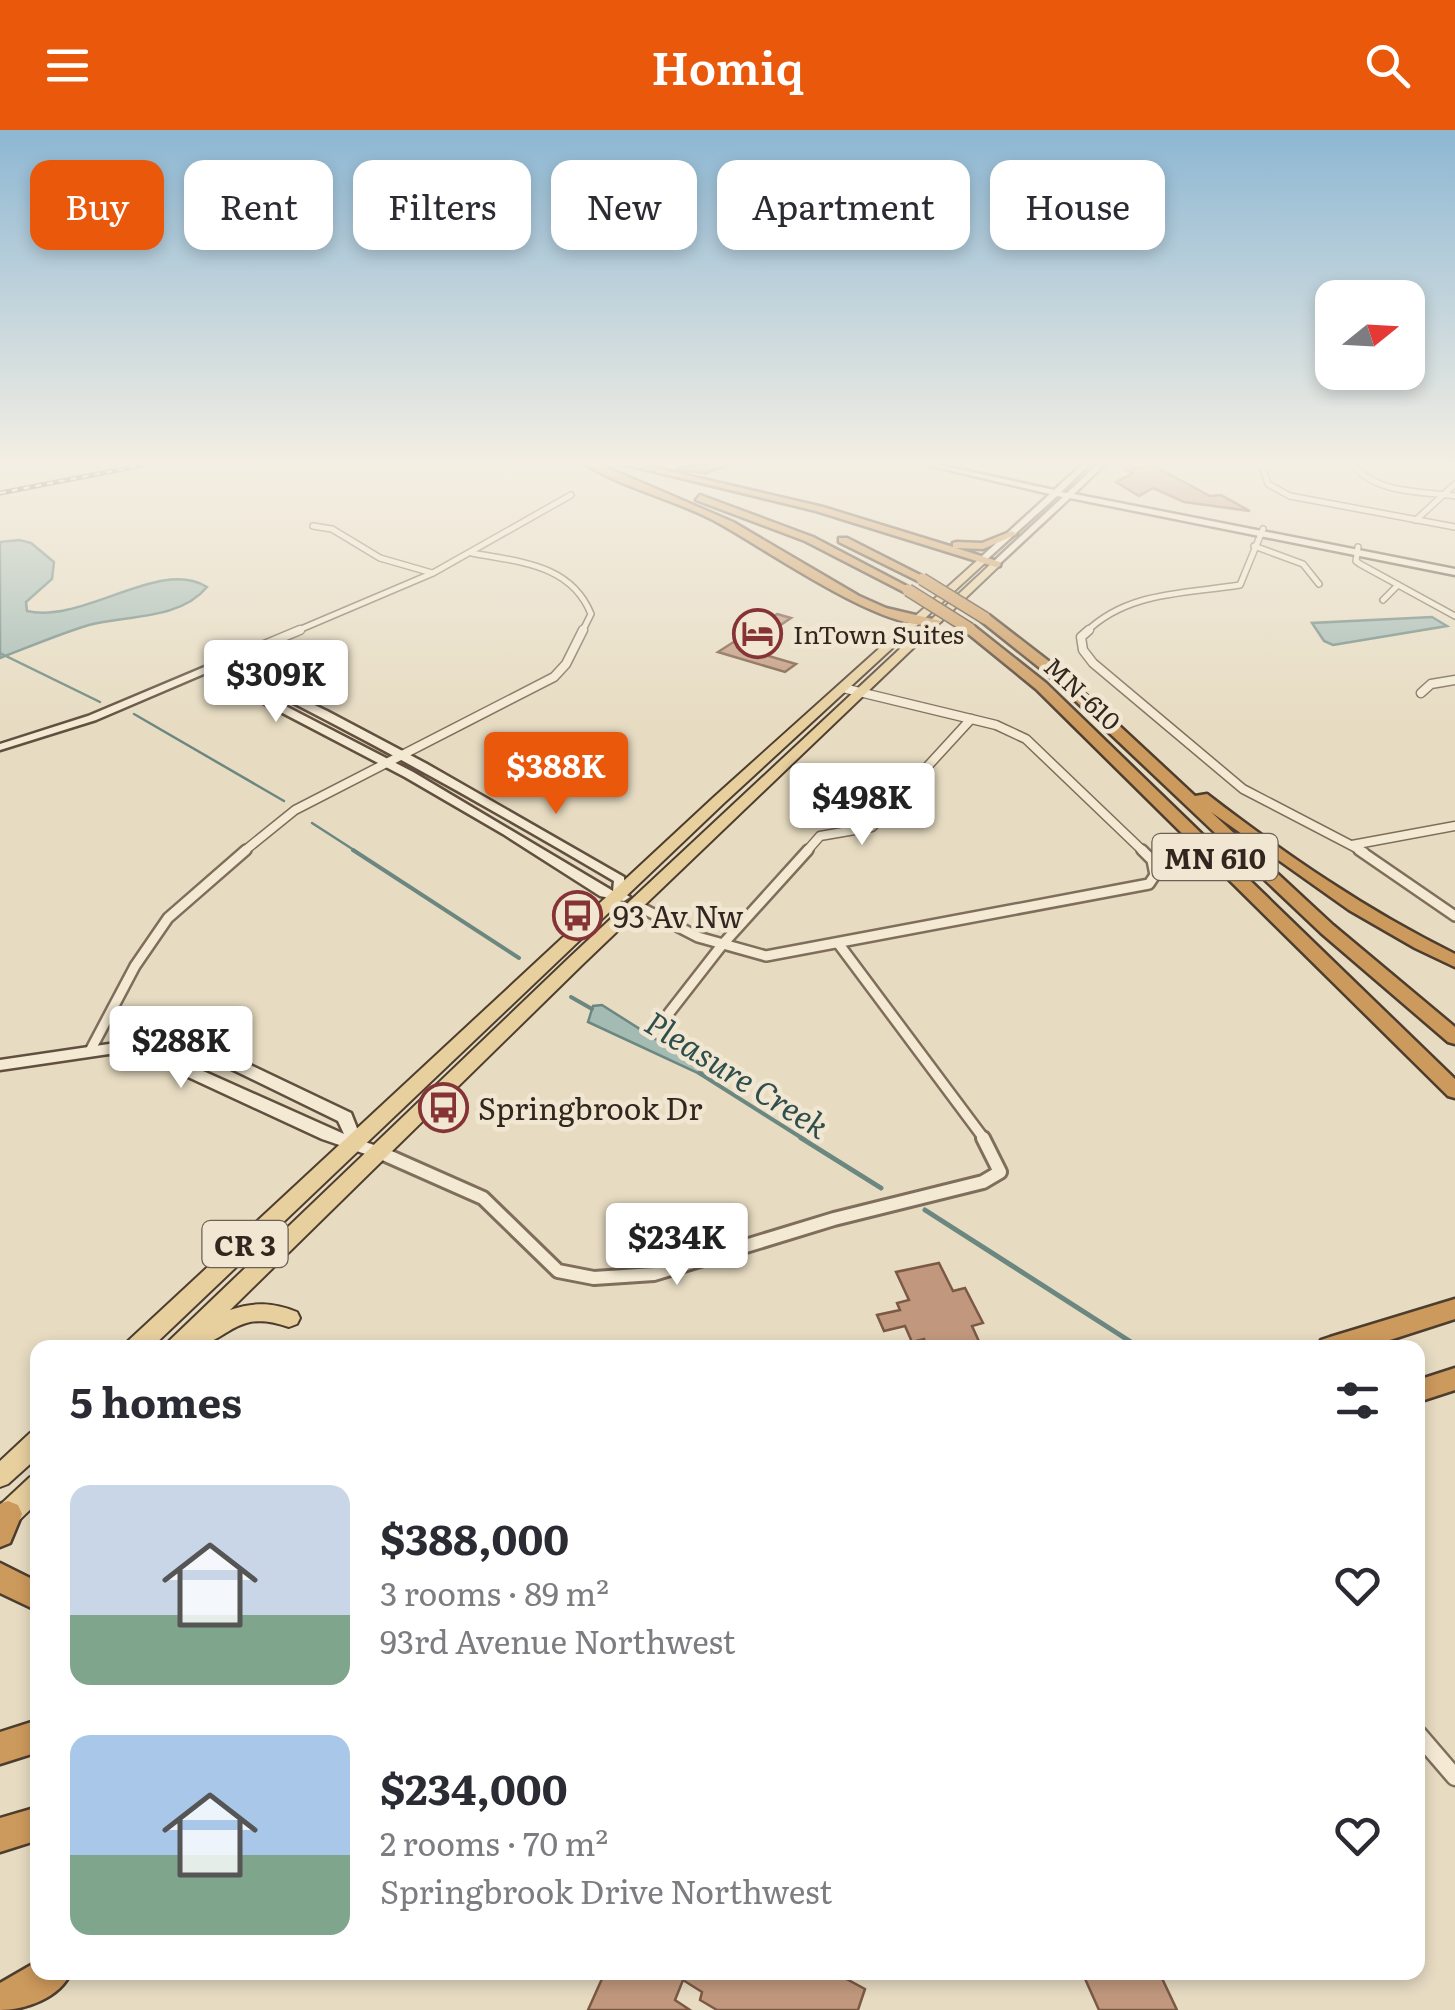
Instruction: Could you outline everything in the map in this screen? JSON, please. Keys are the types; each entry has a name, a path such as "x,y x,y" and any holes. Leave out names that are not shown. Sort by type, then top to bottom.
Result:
{"highway":[{"path":"774,551 874,606 914,622 935,621"},
{"name":"MN-610","path":"835,551 978,624 1050,670 1327,929 1455,1038"},
{"name":"MN-610","path":"862,551 922,579 978,624 1455,1091"},
{"path":"954,551 990,562"},
{"path":"1132,747 1277,856 1350,904 1455,961"},
{"path":"1355,1340 1455,1308"},
{"path":"1425,1389 1455,1379"},
{"path":"0,1577 30,1594"},
{"path":"0,1589 30,1596"},
{"path":"0,1748 30,1739"},
{"path":"0,1834 30,1825"},
{"path":"0,2003 39,1980"}],"main road":[{"name":"CR 3","path":"144,1340 842,688 914,622 990,562"},
{"name":"CR 3","path":"186,1340 377,1152 935,621 990,562"},
{"path":"129,1340 212,1275"},
{"path":"192,1340 254,1312 273,1312 289,1318"},
{"path":"0,1476 30,1448"},
{"path":"3,1523 30,1494"}],"street":[{"path":"368,551 433,573"},
{"path":"0,747 79,722 206,670 433,573 476,551"},
{"name":"CR 3","path":"990,562 999,551"},
{"name":"CR 3","path":"990,562 1002,551"},
{"path":"1253,551 1240,586 1136,598 1116,608 1081,637 1084,650 1093,663 1243,789 1396,871 1455,916"},
{"path":"1263,551 1303,564 1320,584"},
{"path":"1357,551 1360,564 1455,616"},
{"path":"1361,551 1455,569"},
{"path":"90,1051 134,966 168,918 203,884 296,810 554,676 566,664 590,619 589,606 566,577 472,553"},
{"path":"1383,600 1398,585"},
{"path":"221,663 406,755 620,880 619,894"},
{"path":"206,670 390,762 484,816 604,894 619,894 670,926 766,956 1148,884 1155,874 1152,860 1097,803 1026,739 996,725 842,688"},
{"path":"1422,693 1431,684 1455,680"},
{"path":"669,1013 722,945 820,836 872,827 972,719"},
{"path":"1352,846 1455,826"},
{"path":"0,1065 90,1051 159,1052 178,1066 328,1135 354,1140 484,1198 558,1272 594,1278 654,1274 834,1220 983,1182 1000,1172 988,1146 838,943"},
{"path":"1425,1742 1455,1777"}],"water":[{"path":"0,551 40,551 54,562 52,579 26,602 27,611 72,609 167,580 188,580 207,587 196,598 168,611 89,625 0,658"},
{"path":"1432,617 1447,626 1333,645 1324,641 1312,623"},
{"path":"602,1005 698,1066 704,1076 588,1022 593,1006"}],"building":[{"name":"InTown Suites","path":"777,614 791,618 745,649 796,664 785,672 718,652"},
{"path":"939,1263 953,1291 965,1288 983,1323 972,1326 978,1340 911,1340 905,1326 884,1331 877,1315 900,1310 897,1303 909,1300 896,1272"},
{"path":"601,1980 683,1980 675,2000 690,2010 588,2010"},
{"path":"683,1980 848,1980 865,1989 858,2010 717,2010 700,2000 702,1992"},
{"path":"1086,1980 1163,1980 1177,2010 1099,2010"}],"waterway":[{"name":"Pleasure Creek","path":"0,653 100,702"},
{"name":"Pleasure Creek","path":"134,714 284,801"},
{"name":"Pleasure Creek","path":"312,823 357,852"},
{"name":"Pleasure Creek","path":"353,850 519,958"},
{"name":"Pleasure Creek","path":"571,997 592,1009"},
{"name":"Pleasure Creek","path":"699,1073 805,1140"},
{"name":"Pleasure Creek","path":"801,1138 881,1188"},
{"path":"925,1210 1128,1340"}],"place":[{"name":"InTown Suites","path":"758,633"},
{"name":"93 Av Nw","path":"578,915"},
{"name":"Springbrook Dr","path":"443,1107"}]}
